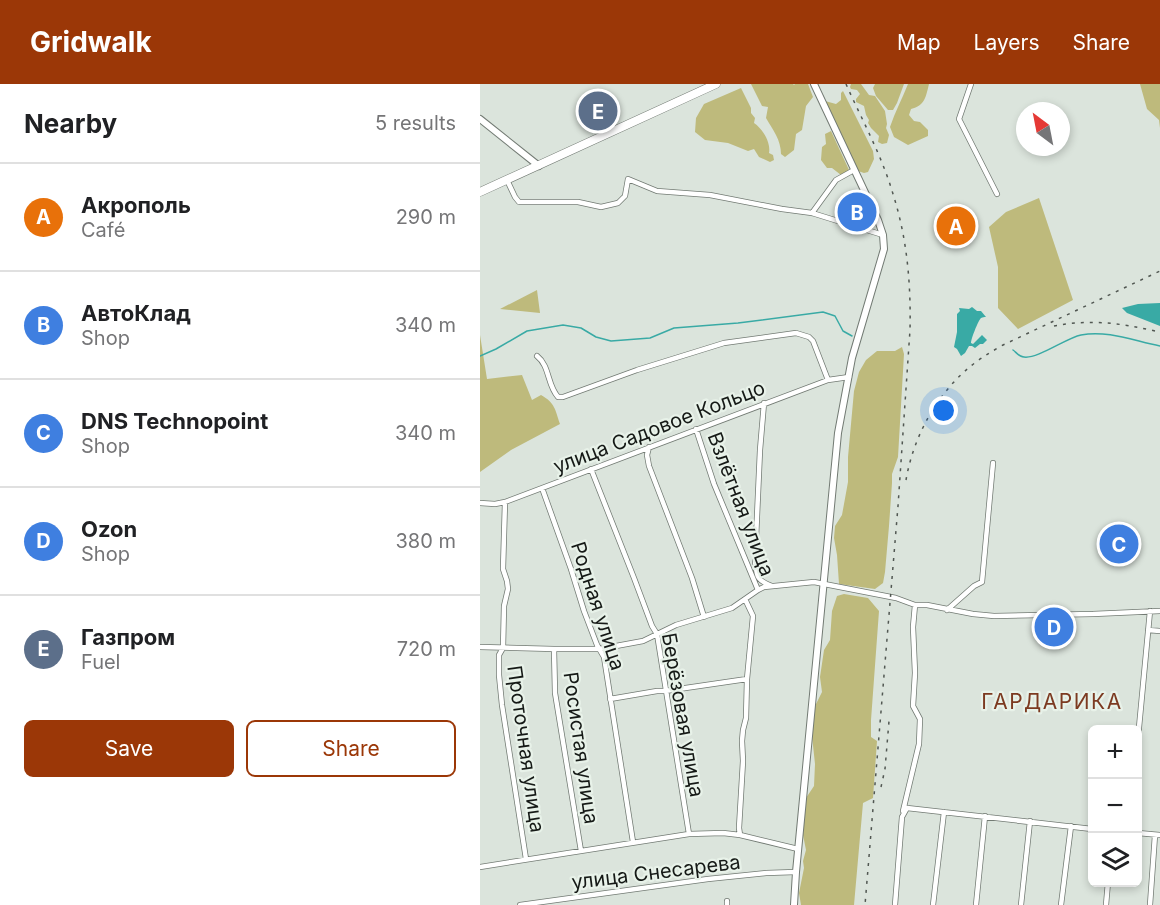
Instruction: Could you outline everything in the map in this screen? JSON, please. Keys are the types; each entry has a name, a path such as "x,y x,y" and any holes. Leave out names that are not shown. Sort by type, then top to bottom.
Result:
{"highway":[{"path":"480,192 716,84"}],"street":[{"path":"794,905 838,433 852,358 884,249 883,235 878,220 814,84"},
{"path":"971,84 960,119 997,194"},
{"path":"480,119 539,166"},
{"path":"812,213 836,180 854,170"},
{"path":"507,180 519,202 578,202 601,207 618,203 626,196 628,179 657,191 710,195 812,213 883,235"},
{"path":"537,356 542,360 554,392 558,397 562,397 637,370 724,343 796,333 809,337 813,341 828,380"},
{"name":"улица Садовое Кольцо","path":"480,503 505,502 764,403 828,380 849,377"},
{"path":"764,403 755,561 759,580 773,586"},
{"name":"Взлётная улица","path":"696,429 714,484 758,590"},
{"path":"649,447 647,455 649,466 692,578 704,617"},
{"path":"946,610 982,582 993,463"},
{"name":"Берёзовая улица","path":"591,469 657,634 688,834"},
{"name":"Родная улица","path":"542,488 584,610 604,657 633,842"},
{"name":"Проточная улица","path":"505,502 503,569 508,589 504,606 502,648 499,655 502,705 526,859"},
{"path":"480,647 600,649 643,641 676,625 732,608 758,590 773,586 814,582 896,598 915,605 927,605 973,614 1033,616 1160,611"},
{"path":"740,835 742,741 746,718 753,616 746,599"},
{"path":"895,905 902,817 919,744 920,719 914,706 915,605"},
{"path":"1138,725 1150,611"},
{"path":"1148,630 1160,631"},
{"name":"Росистая улица","path":"554,649 555,693 581,851"},
{"path":"610,699 747,679"},
{"path":"902,817 907,808 1088,828"},
{"path":"933,905 944,812"},
{"path":"976,905 984,816"},
{"path":"1021,905 1030,821"},
{"path":"1061,905 1071,826"},
{"path":"1142,833 1158,835 1150,905"},
{"path":"480,867 688,834 740,835 798,849"},
{"name":"улица Снесарева","path":"520,905 708,879 796,872"},
{"path":"1106,905 1108,887"}],"shaded area":[{"path":"751,84 808,84 813,97 806,106 802,130 796,134 794,150 785,157 781,154 778,140 766,118 768,107 762,106"},
{"path":"851,84 861,84 869,95 875,96 885,111 886,128 889,135 887,143 878,142 879,136 868,123 864,106 856,102 860,94 857,90 851,89"},
{"path":"875,84 904,84 893,110 888,110 876,96 873,88"},
{"path":"908,84 929,84 924,100 919,106 911,109 909,115 928,130 928,136 908,145 894,137 890,127"},
{"path":"1140,84 1160,84 1160,128 1159,120 1147,109"},
{"path":"741,88 755,118 754,123 768,141 769,153 773,155 774,160 770,162 759,157 754,149 748,151 728,143 705,140 695,132 696,118 704,104"},
{"path":"843,91 873,151 874,159 868,172 858,171 825,101 836,104 841,100"},
{"path":"831,131 849,170 841,175 832,168 827,168 821,160 822,147 826,144 825,134"},
{"path":"1039,198 1073,300 1018,329 998,308 998,267 989,227 1006,212"},
{"path":"537,290 540,313 500,309"},
{"path":"480,335 487,379 522,375 532,400 541,395 549,401 554,407 560,424 511,450 480,472"},
{"path":"902,347 904,354 898,457 892,474 883,583 875,589 839,584 834,538 835,526 842,515 848,482 854,391 859,372 866,360 877,351 895,351"},
{"path":"844,594 868,598 879,611 871,720 871,737 877,741 873,798 863,803 854,905 801,905 799,893 806,850 803,835 806,798 814,786 815,764 812,736 815,706 822,692 820,677 824,650 830,640 832,611 837,596"}],"water":[{"path":"1160,303 1160,326 1127,313 1122,308 1138,304"},
{"path":"972,307 981,311 986,317 980,320 971,343 973,344 982,335 987,340 975,348 969,346 961,356 954,347 957,314 960,311 959,308"}],"waterway":[{"path":"480,356 527,331 563,325 581,328 596,337 611,341 650,338 674,328 738,323 823,312 835,316 843,331 852,336"},
{"path":"1013,350 1021,356 1030,357 1075,337 1091,334 1111,335 1160,346"}],"railway":[{"path":"846,84 878,152 893,194 905,244 910,295 910,330 898,506 865,905"},
{"path":"906,480 914,450 926,421 944,394 969,367 1003,345 1160,271"},
{"path":"1054,326 1105,323 1155,331"},
{"path":"881,787 885,769 889,721"}],"place":[{"name":"Газпром","path":"598,111"},
{"name":"АвтоКлад","path":"857,212"},
{"name":"Акрополь","path":"956,226"},
{"name":"DNS Technopoint","path":"1119,544"},
{"name":"Ozon","path":"1054,627"}],"district":[{"name":"ГАРДАРИКА","path":"1052,701"}]}
